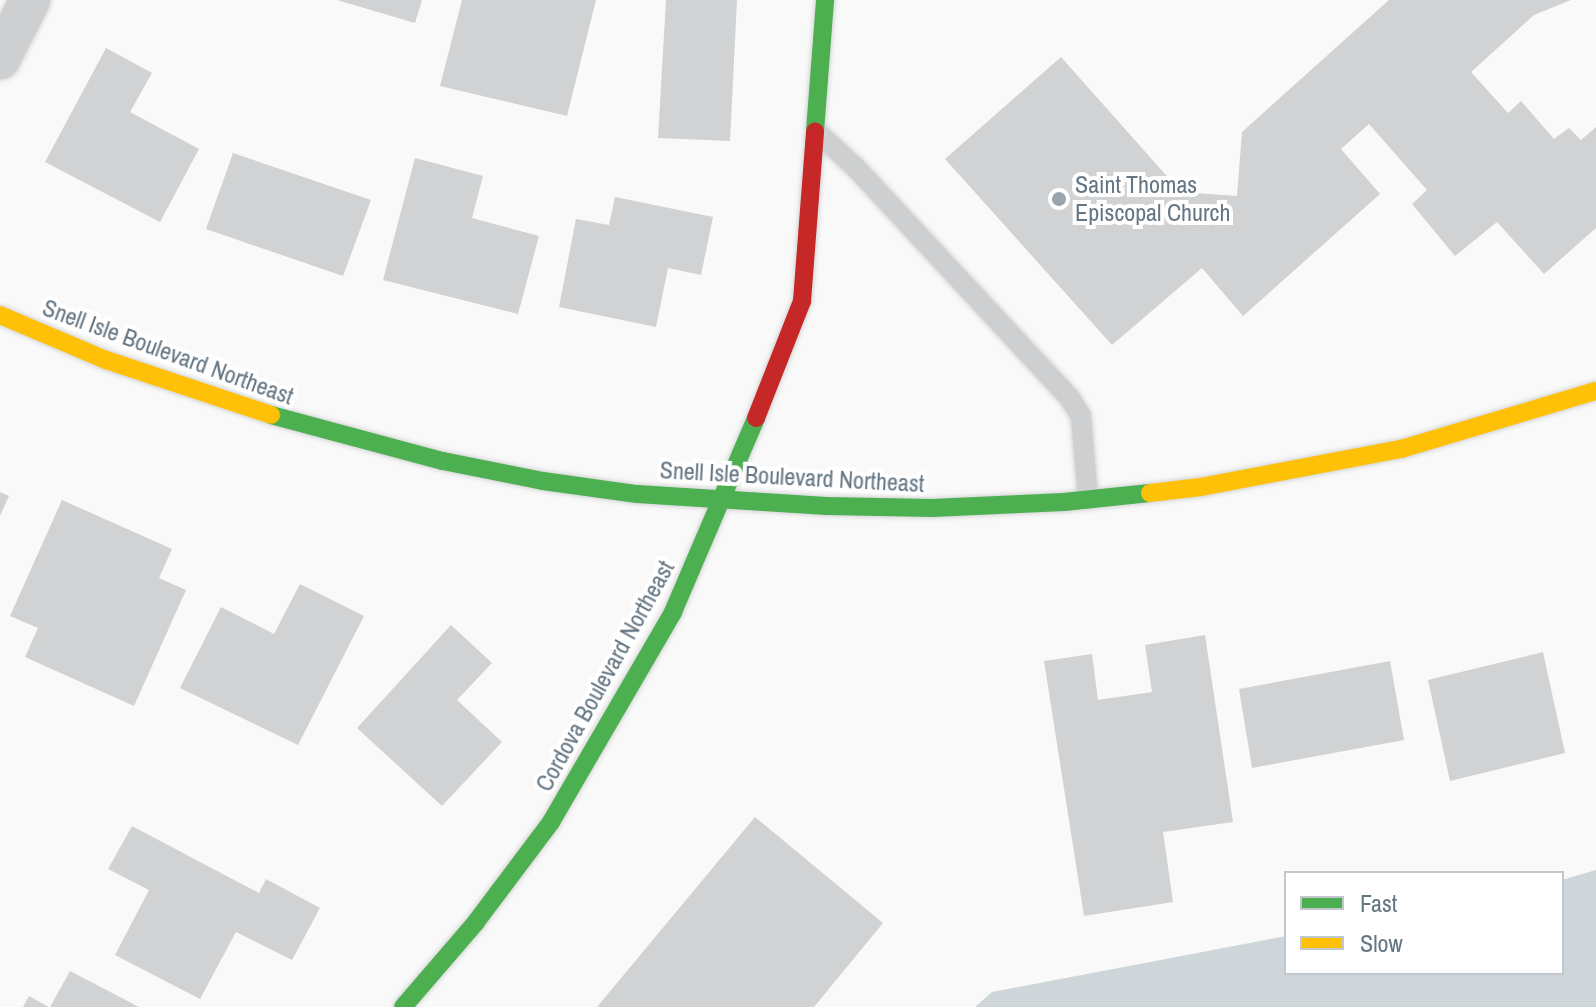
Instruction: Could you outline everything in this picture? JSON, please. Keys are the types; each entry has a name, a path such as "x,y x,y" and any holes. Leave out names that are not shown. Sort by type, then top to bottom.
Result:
{"street":[{"path":"0,59 30,0"},
{"name":"Cordova Boulevard Northeast","path":"403,1007 476,922 551,822 673,612 723,500 802,301 825,0"},
{"name":"Snell Isle Boulevard Northeast","path":"0,315 106,360 307,427 543,481 637,494 723,500 932,508 1088,499 1201,487 1401,449 1596,391"}],"lane":[{"path":"815,130 857,169 1069,397 1081,416 1088,499"}],"shaded area":[{"path":"1596,870 1596,1007 975,1007 992,992 1284,936 1284,975 1564,975 1564,879"}],"building":[{"path":"337,0 422,0 415,23"},
{"path":"462,0 596,0 567,116 440,86"},
{"path":"666,0 737,0 730,141 658,138"},
{"path":"1389,0 1571,0 1534,15 1471,72 1508,113 1521,101 1554,139 1569,128 1581,140 1596,127 1596,228 1544,274 1497,222 1455,256 1412,204 1427,190 1369,124 1341,149 1380,194 1243,316 1202,268 1112,345 945,159 1061,57 1181,192 1237,196 1242,132"},
{"path":"106,48 152,73 130,112 199,149 160,222 45,162"},
{"path":"233,153 371,200 343,276 206,229"},
{"path":"415,158 483,176 472,218 539,236 518,314 383,280"},
{"path":"615,197 713,217 701,275 668,268 656,327 559,307 576,219 609,225"},
{"path":"0,492 9,496 0,516"},
{"path":"62,500 172,549 159,578 186,590 134,706 25,657 38,628 10,616"},
{"path":"300,584 364,616 298,745 180,688 221,607 274,634"},
{"path":"451,625 492,663 457,700 502,742 442,806 357,728"},
{"path":"1205,635 1233,822 1163,832 1173,902 1084,916 1044,661 1092,654 1098,700 1152,692 1145,645"},
{"path":"1543,652 1565,753 1450,781 1428,680"},
{"path":"1390,661 1404,740 1252,768 1239,689"},
{"path":"755,817 883,923 814,1007 597,1007"},
{"path":"132,826 259,893 266,879 320,908 292,960 236,932 200,999 115,955 149,890 108,869"},
{"path":"70,971 139,1007 50,1007"},
{"path":"29,996 49,1007 23,1007"}],"traffic: fast":[{"path":"815,131 825,0"},
{"path":"271,415 443,461 543,481 637,494 827,506 932,508 1064,502 1150,493"},
{"path":"403,1007 476,922 551,822 673,612 756,418"}],"traffic: slow":[{"path":"0,315 106,360 271,415"},
{"path":"1150,493 1201,487 1401,449 1596,391"}],"traffic: jam":[{"path":"756,418 802,301 815,131"}],"place":[{"name":"Saint Thomas Episcopal Church","path":"1059,199"}]}
